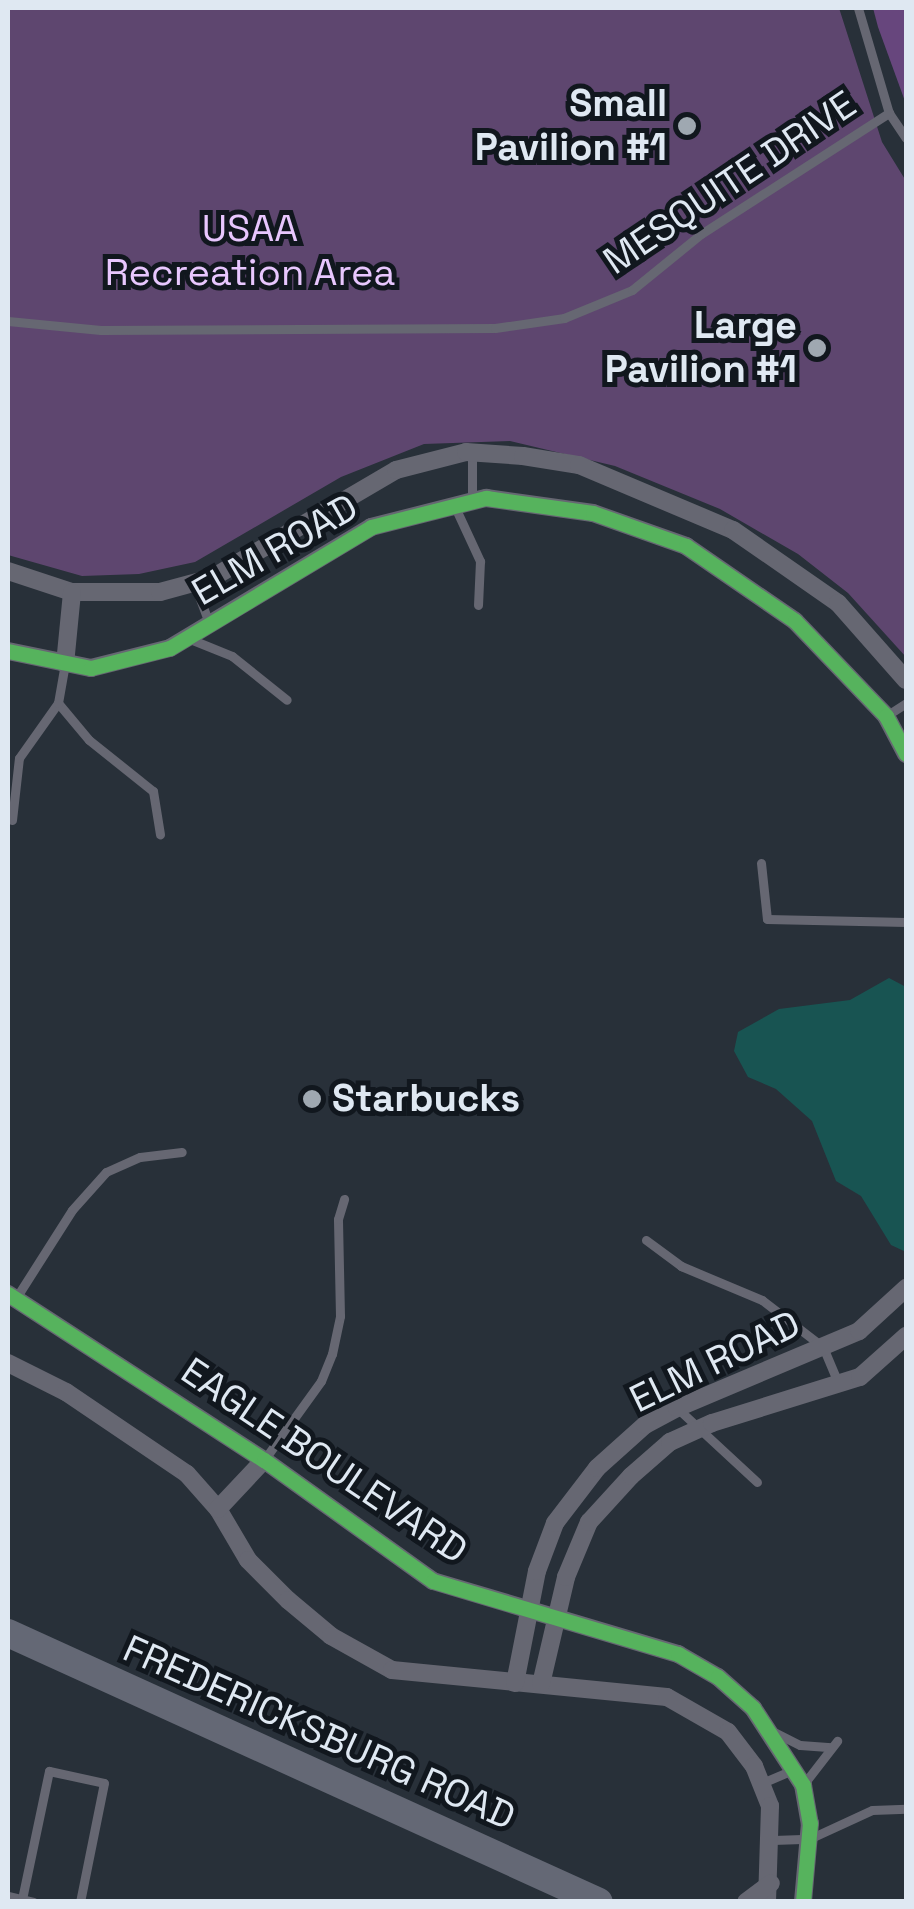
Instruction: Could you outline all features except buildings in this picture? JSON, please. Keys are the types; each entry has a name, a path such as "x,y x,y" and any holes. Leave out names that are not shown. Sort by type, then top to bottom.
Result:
{"main road":[{"name":"FREDERICKSBURG ROAD","path":"8,1634 599,1902"}],"street":[{"name":"ELM ROAD","path":"8,571 72,592 160,592 194,583 396,470 472,452 579,465 667,496 733,530 838,603 906,680"},
{"name":"ELM ROAD","path":"8,651 91,668 188,638 371,527 463,503 593,513 686,546 795,621 886,716 906,754"},
{"path":"65,664 72,592"},
{"name":"ELM ROAD","path":"515,1683 527,1613 556,1523 597,1468 645,1426 677,1408 858,1331 906,1288"},
{"name":"EAGLE BOULEVARD","path":"10,1301 264,1460 433,1581 527,1613 678,1654 718,1677 768,1728 799,1777 809,1839 806,1897"},
{"name":"ELM ROAD","path":"541,1684 554,1620 589,1522 670,1442 860,1377 906,1336"},
{"path":"8,1363 145,1442 218,1509 248,1560 332,1636 392,1670 667,1697 728,1732 762,1783 773,1840 769,1892 746,1902"},
{"path":"218,1509 264,1460"}],"lane":[{"path":"858,8 889,113 906,138"},
{"name":"MESQUITE DRIVE","path":"8,321 100,330 495,328 564,318 632,290 714,225 889,113"},
{"path":"472,452 463,503 480,561 478,606"},
{"path":"194,583 210,626"},
{"path":"188,638 232,656 287,700"},
{"path":"12,820 20,758 58,703 65,664"},
{"path":"58,703 90,740 154,792 160,834"},
{"path":"886,716 906,703"},
{"path":"760,863 767,919 906,922"},
{"path":"10,1301 72,1210 106,1172 140,1157 182,1152"},
{"path":"264,1460 321,1381 332,1354 340,1316 338,1218 344,1199"},
{"path":"646,1240 681,1266 762,1300 823,1346 839,1385"},
{"path":"677,1408 757,1482"},
{"path":"762,1783 799,1777 834,1744 800,1746 768,1728"},
{"path":"22,1899 50,1771 104,1783 80,1902"},
{"path":"773,1840 809,1839 872,1810 906,1809"},
{"path":"8,1896 33,1902"}],"green space":[{"name":"USAA Recreation Area","path":"8,8 839,8 882,142 906,181 906,657 848,593 798,554 720,509 615,466 510,441 424,444 341,477 195,562 139,574 82,576 8,555"}],"shaded area":[{"path":"873,8 906,8 906,104 878,27"},
{"path":"889,978 906,987 906,1252 891,1245 861,1196 836,1181 812,1121 776,1089 748,1077 734,1051 738,1032 779,1009 850,1000"}],"cycle path":[{"path":"8,651 91,668 170,648 371,527 486,498 593,513 686,546 795,621 886,716 906,754"},
{"path":"8,1294 264,1460 433,1581 678,1654 718,1677 753,1708 803,1785 810,1823 803,1902"}],"place":[{"name":"Small Pavilion #1","path":"687,126"},
{"name":"Large Pavilion #1","path":"817,348"},
{"name":"Starbucks","path":"312,1099"}]}
